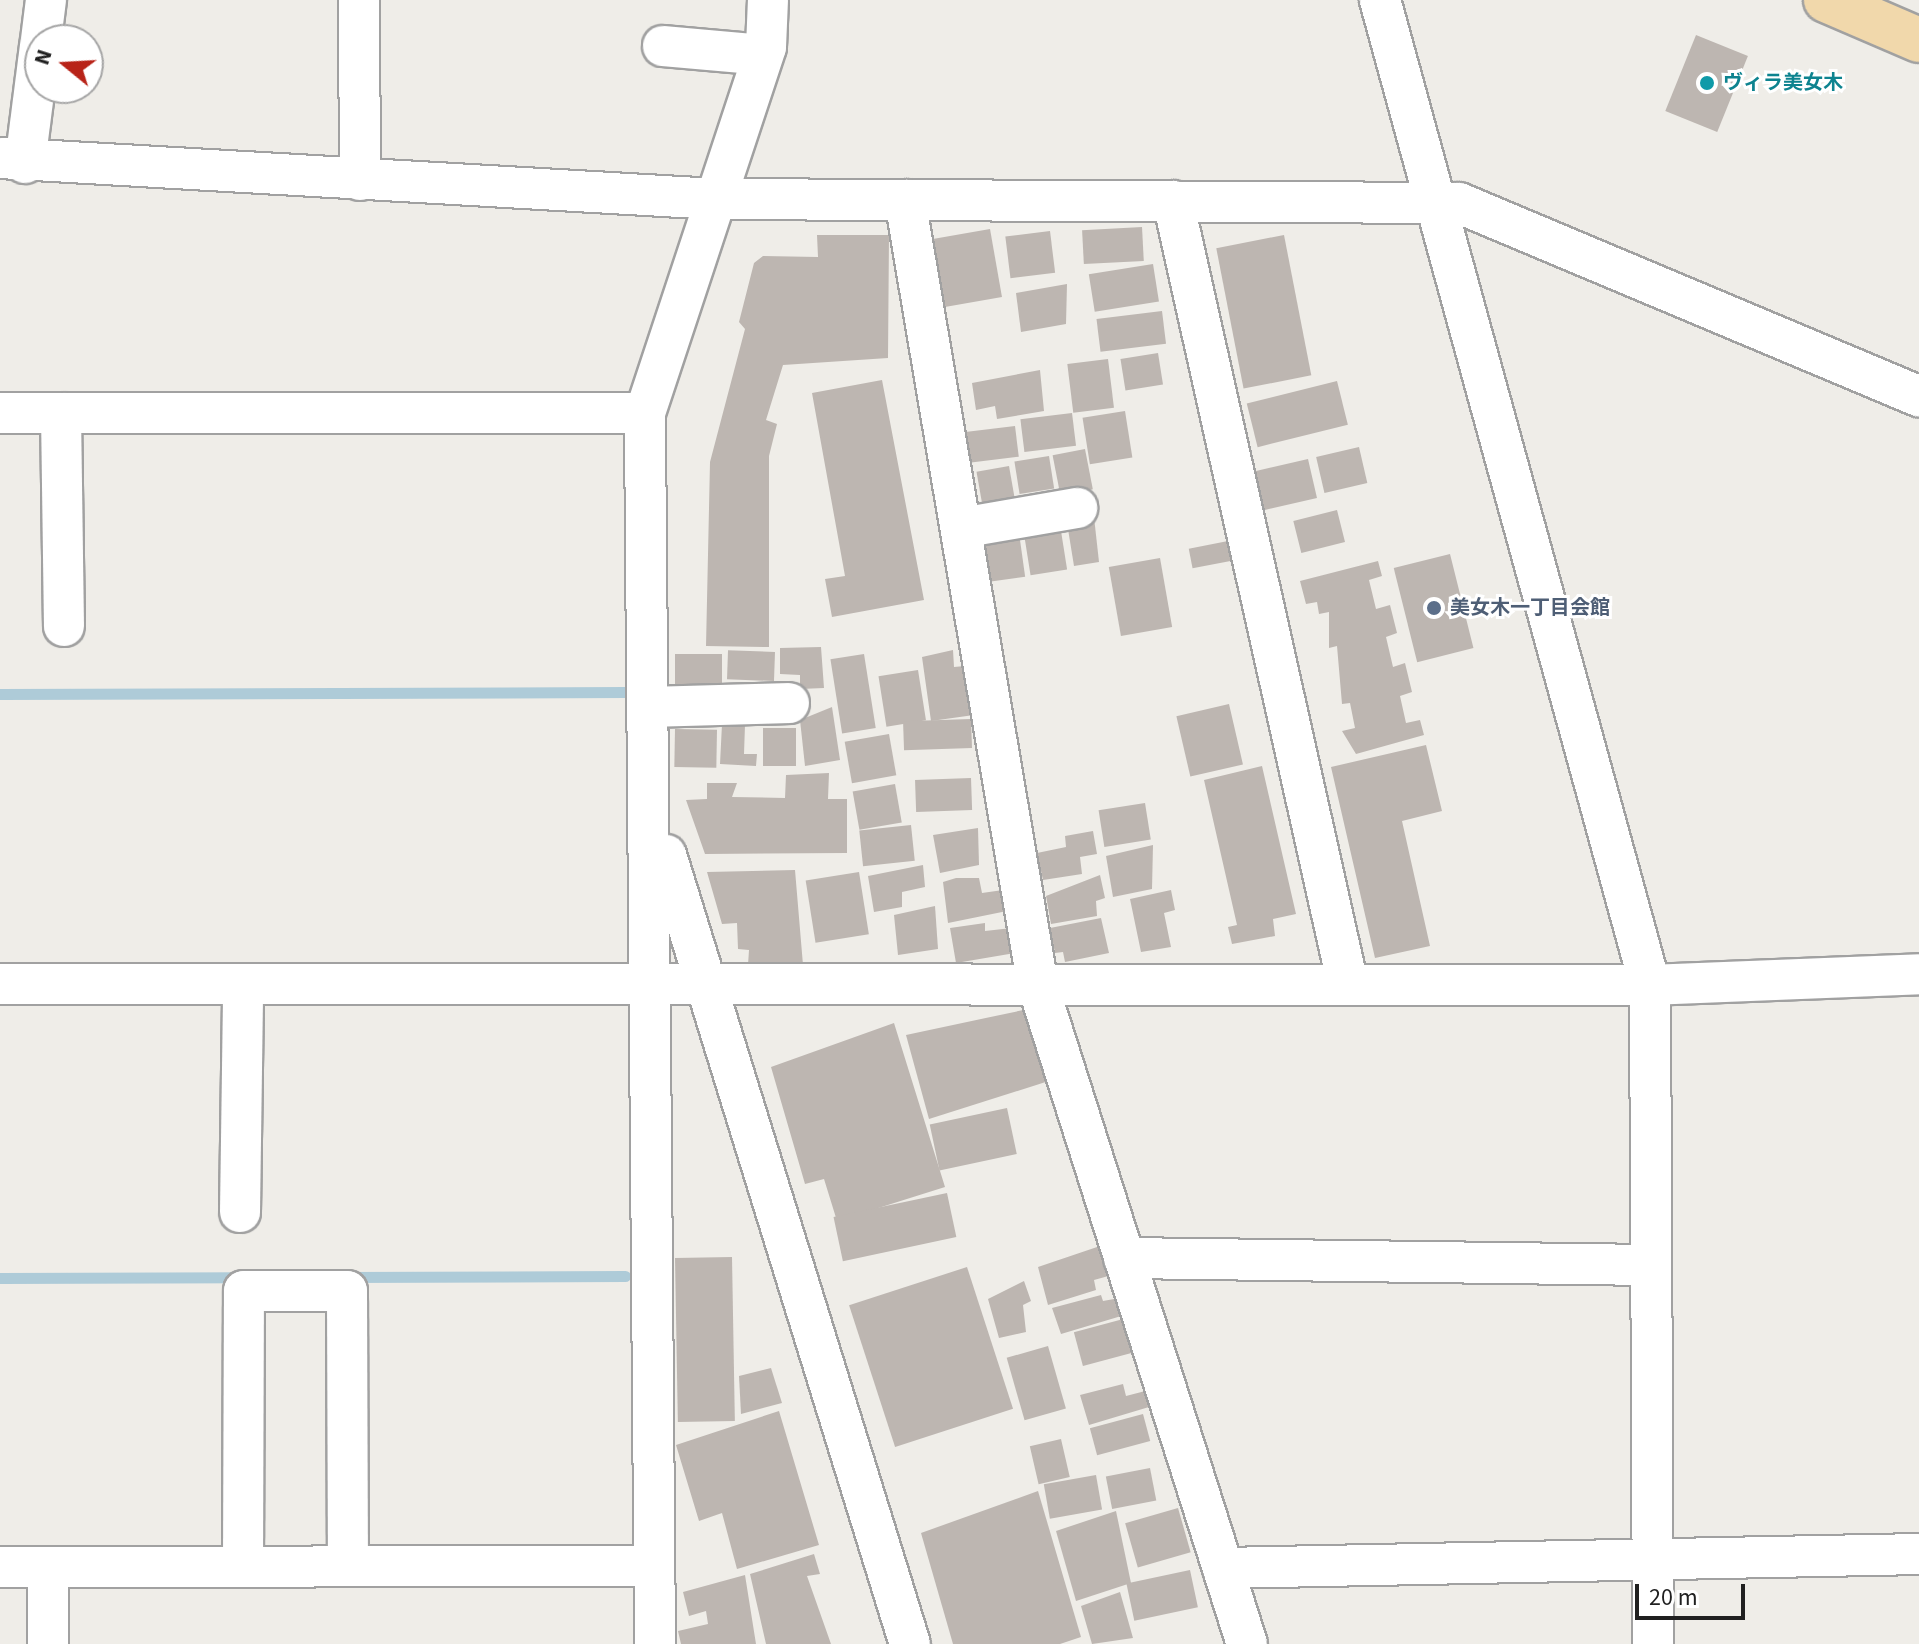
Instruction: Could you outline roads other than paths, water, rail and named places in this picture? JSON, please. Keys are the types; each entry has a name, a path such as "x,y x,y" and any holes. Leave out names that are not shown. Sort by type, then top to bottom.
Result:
{"main road":[{"path":"1826,0 1919,40"}],"street":[{"path":"43,24 46,0"},
{"path":"359,0 360,180"},
{"path":"655,1644 654,985 645,413 763,55 768,0"},
{"path":"1380,0 1438,202 1650,985 1653,1644"},
{"path":"663,46 763,55"},
{"path":"26,104 12,160 715,199 1459,203 1919,396"},
{"path":"905,200 1038,986 1247,1644"},
{"path":"1173,201 1347,981"},
{"path":"0,413 645,413"},
{"path":"61,413 64,626"},
{"path":"961,528 1077,508"},
{"path":"650,707 789,703"},
{"path":"652,809 910,1644"},
{"path":"0,984 1038,986 1347,981 1650,985 1919,974"},
{"path":"240,1212 243,985"},
{"path":"1124,1258 1651,1265"},
{"path":"243,1567 244,1291 347,1291 348,1566"},
{"path":"1223,1568 1653,1562 1919,1554"},
{"path":"0,1567 654,1566"},
{"path":"48,1567 48,1644"}],"waterway":[{"path":"0,694 626,692"},
{"path":"345,1277 625,1276"},
{"path":"0,1278 243,1277"}],"place":[{"name":"ヴィラ美女木","path":"1707,83"},
{"name":"美女木一丁目会館","path":"1434,608"}]}
